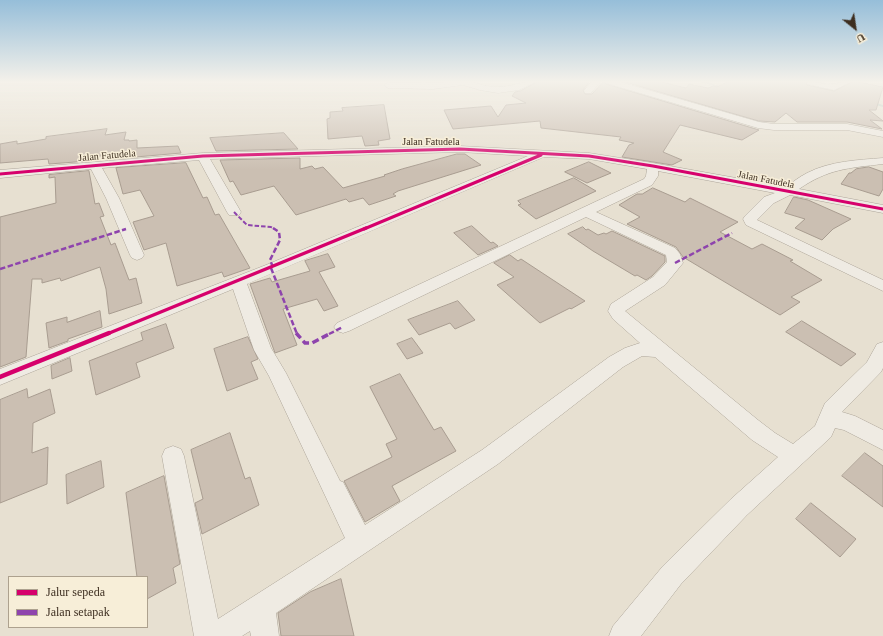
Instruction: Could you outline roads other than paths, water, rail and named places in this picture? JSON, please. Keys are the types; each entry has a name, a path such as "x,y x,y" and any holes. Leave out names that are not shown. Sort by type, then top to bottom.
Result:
{"street":[{"path":"707,111 758,126 848,127 883,134"},
{"name":"Jalan Fatudela","path":"0,174 203,156 460,149 589,156 653,166 883,209"},
{"path":"0,377 238,281 544,153"},
{"path":"203,156 234,212"},
{"path":"883,161 849,164 819,172 810,176 787,192 769,200 752,215 750,219 751,222 883,286"},
{"path":"94,165 103,178 113,198 137,255"},
{"path":"344,327 648,182 652,176 653,166"},
{"path":"586,212 670,251 673,254 675,263 659,281 617,308 616,311 659,351 754,429 779,448 796,455"},
{"path":"238,281 263,350 277,373 360,542"},
{"path":"217,636 490,457 616,362 638,349 651,349 659,351"},
{"path":"623,636 672,575 739,507 824,431 832,409 874,367 883,349"},
{"path":"828,418 848,422 883,441"},
{"path":"173,456 208,636"},
{"path":"262,607 265,636"}]}
